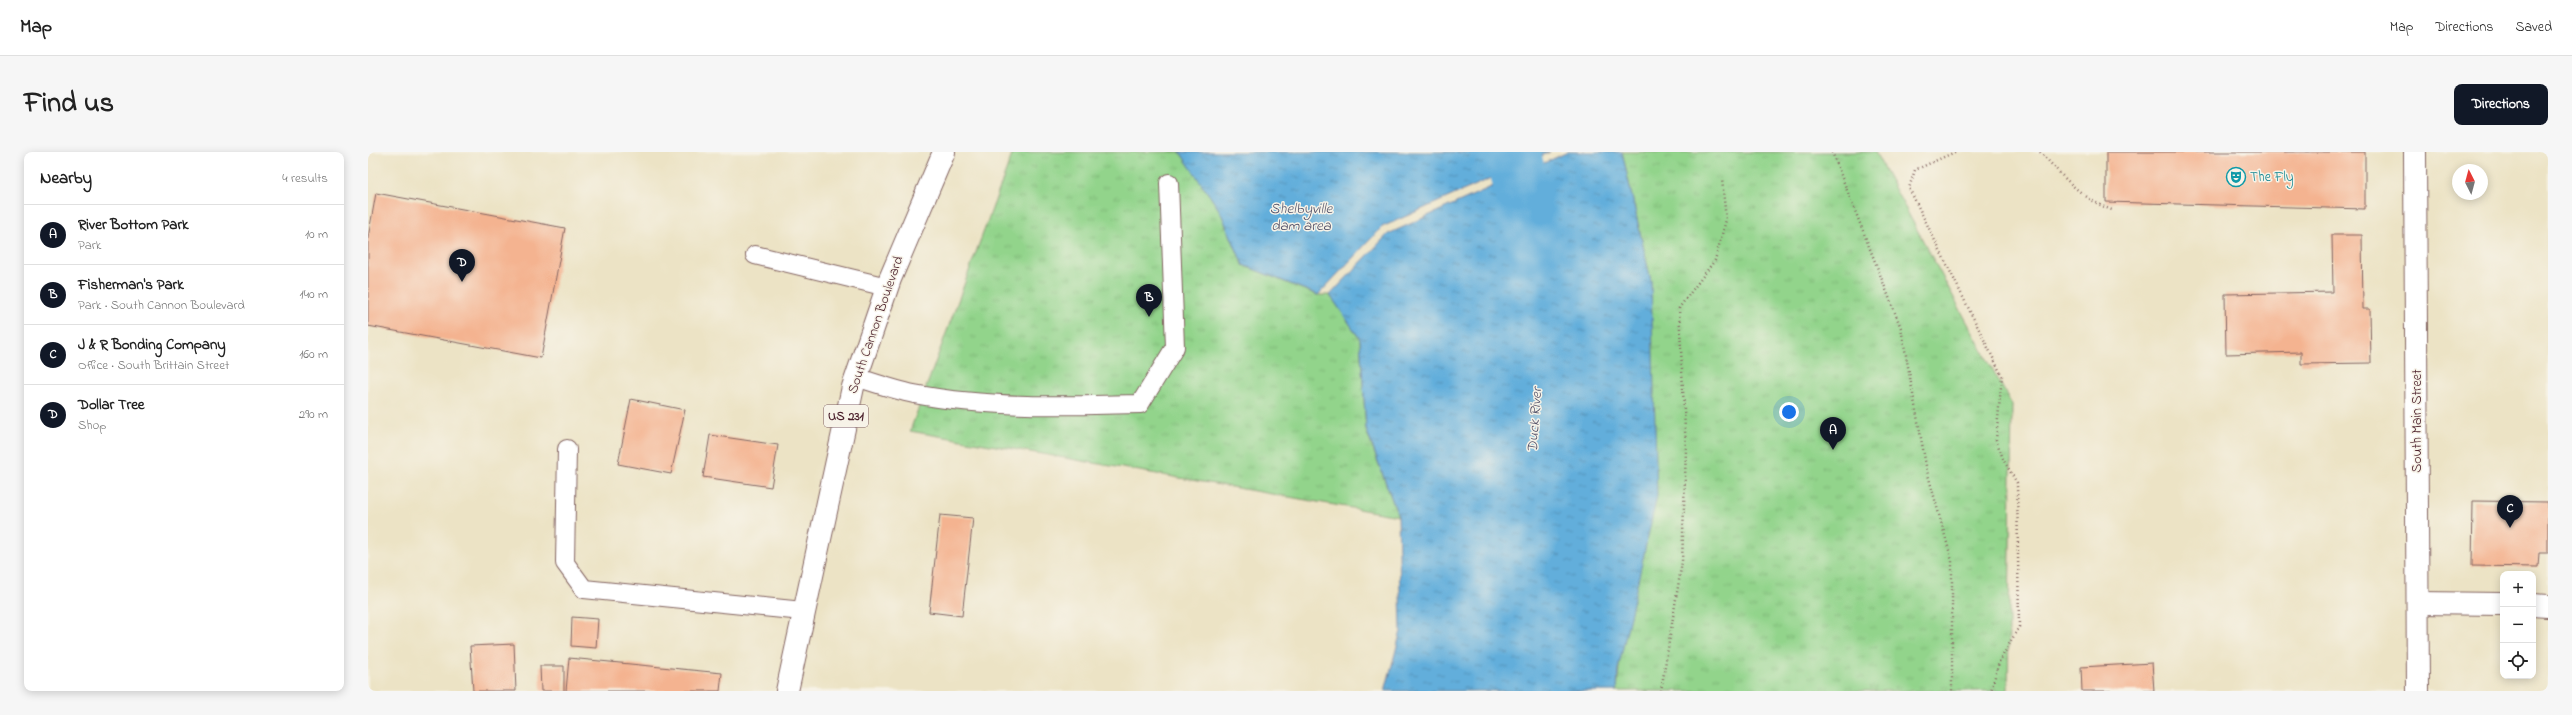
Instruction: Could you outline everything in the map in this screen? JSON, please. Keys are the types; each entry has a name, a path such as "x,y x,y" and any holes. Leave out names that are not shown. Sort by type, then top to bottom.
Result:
{"main road":[{"name":"South Cannon Boulevard","path":"787,691 803,611 856,377 887,286 944,152"},
{"name":"South Main Street","path":"2416,152 2418,691"},
{"path":"2418,603 2500,604"},
{"path":"2536,605 2548,606"}],"lane":[{"path":"856,377 914,394 963,401 1069,405 1140,404 1175,347 1169,183"},
{"path":"755,255 887,286"},
{"path":"567,448 564,563 584,589 803,611"}],"path":[{"path":"1832,152 1901,328 1927,471 1952,561 1952,691"},
{"path":"1955,152 1915,170 1908,188 2002,376 1996,440 2004,461 2017,483 2019,627 1999,662 1991,691"},
{"path":"2040,152 2082,195 2093,203 2112,210"},
{"path":"1661,691 1682,562 1686,450 1679,308 1714,260 1726,220 1722,179"}],"green space":[{"path":"1013,152 1180,152 1220,211 1243,265 1317,295 1330,295 1360,339 1366,430 1398,516 910,431"},
{"path":"1622,152 1875,152 2012,405 2008,691 1617,691 1651,281"}],"water":[{"name":"Shelbyville dam area","path":"1180,152 1550,152 1382,227 1318,295 1243,265 1220,211"},
{"path":"1568,152 1622,152 1651,281 1657,496 1618,670 1617,691 1385,691 1401,631 1398,516 1366,429 1360,339 1330,295 1388,234"}],"building":[{"name":"The Fly","path":"2106,152 2365,152 2365,209 2106,202"},
{"path":"376,193 565,228 541,358 368,326 368,238"},
{"path":"2332,235 2362,235 2363,309 2370,309 2371,363 2301,364 2301,352 2226,354 2225,294 2333,292"},
{"path":"631,399 685,410 671,474 618,464"},
{"path":"710,435 778,445 771,487 703,477"},
{"path":"2473,501 2548,502 2548,553 2539,553 2538,567 2472,566"},
{"path":"940,515 973,518 962,616 929,612"},
{"path":"572,617 598,619 596,648 571,646"},
{"path":"514,644 516,691 473,691 470,646"},
{"path":"569,658 722,673 720,691 566,691"},
{"path":"2152,663 2154,691 2082,691 2081,667"},
{"path":"540,666 564,666 564,691 541,691"}],"waterway":[{"name":"Duck River","path":"1513,152 1535,248"}],"place":[{"name":"The Fly","path":"2236,177"},
{"name":"Dollar Tree","path":"462,282"},
{"name":"Fisherman's Park","path":"1149,317"},
{"name":"River Bottom Park","path":"1833,450"},
{"name":"J & R Bonding Company","path":"2510,528"}]}
